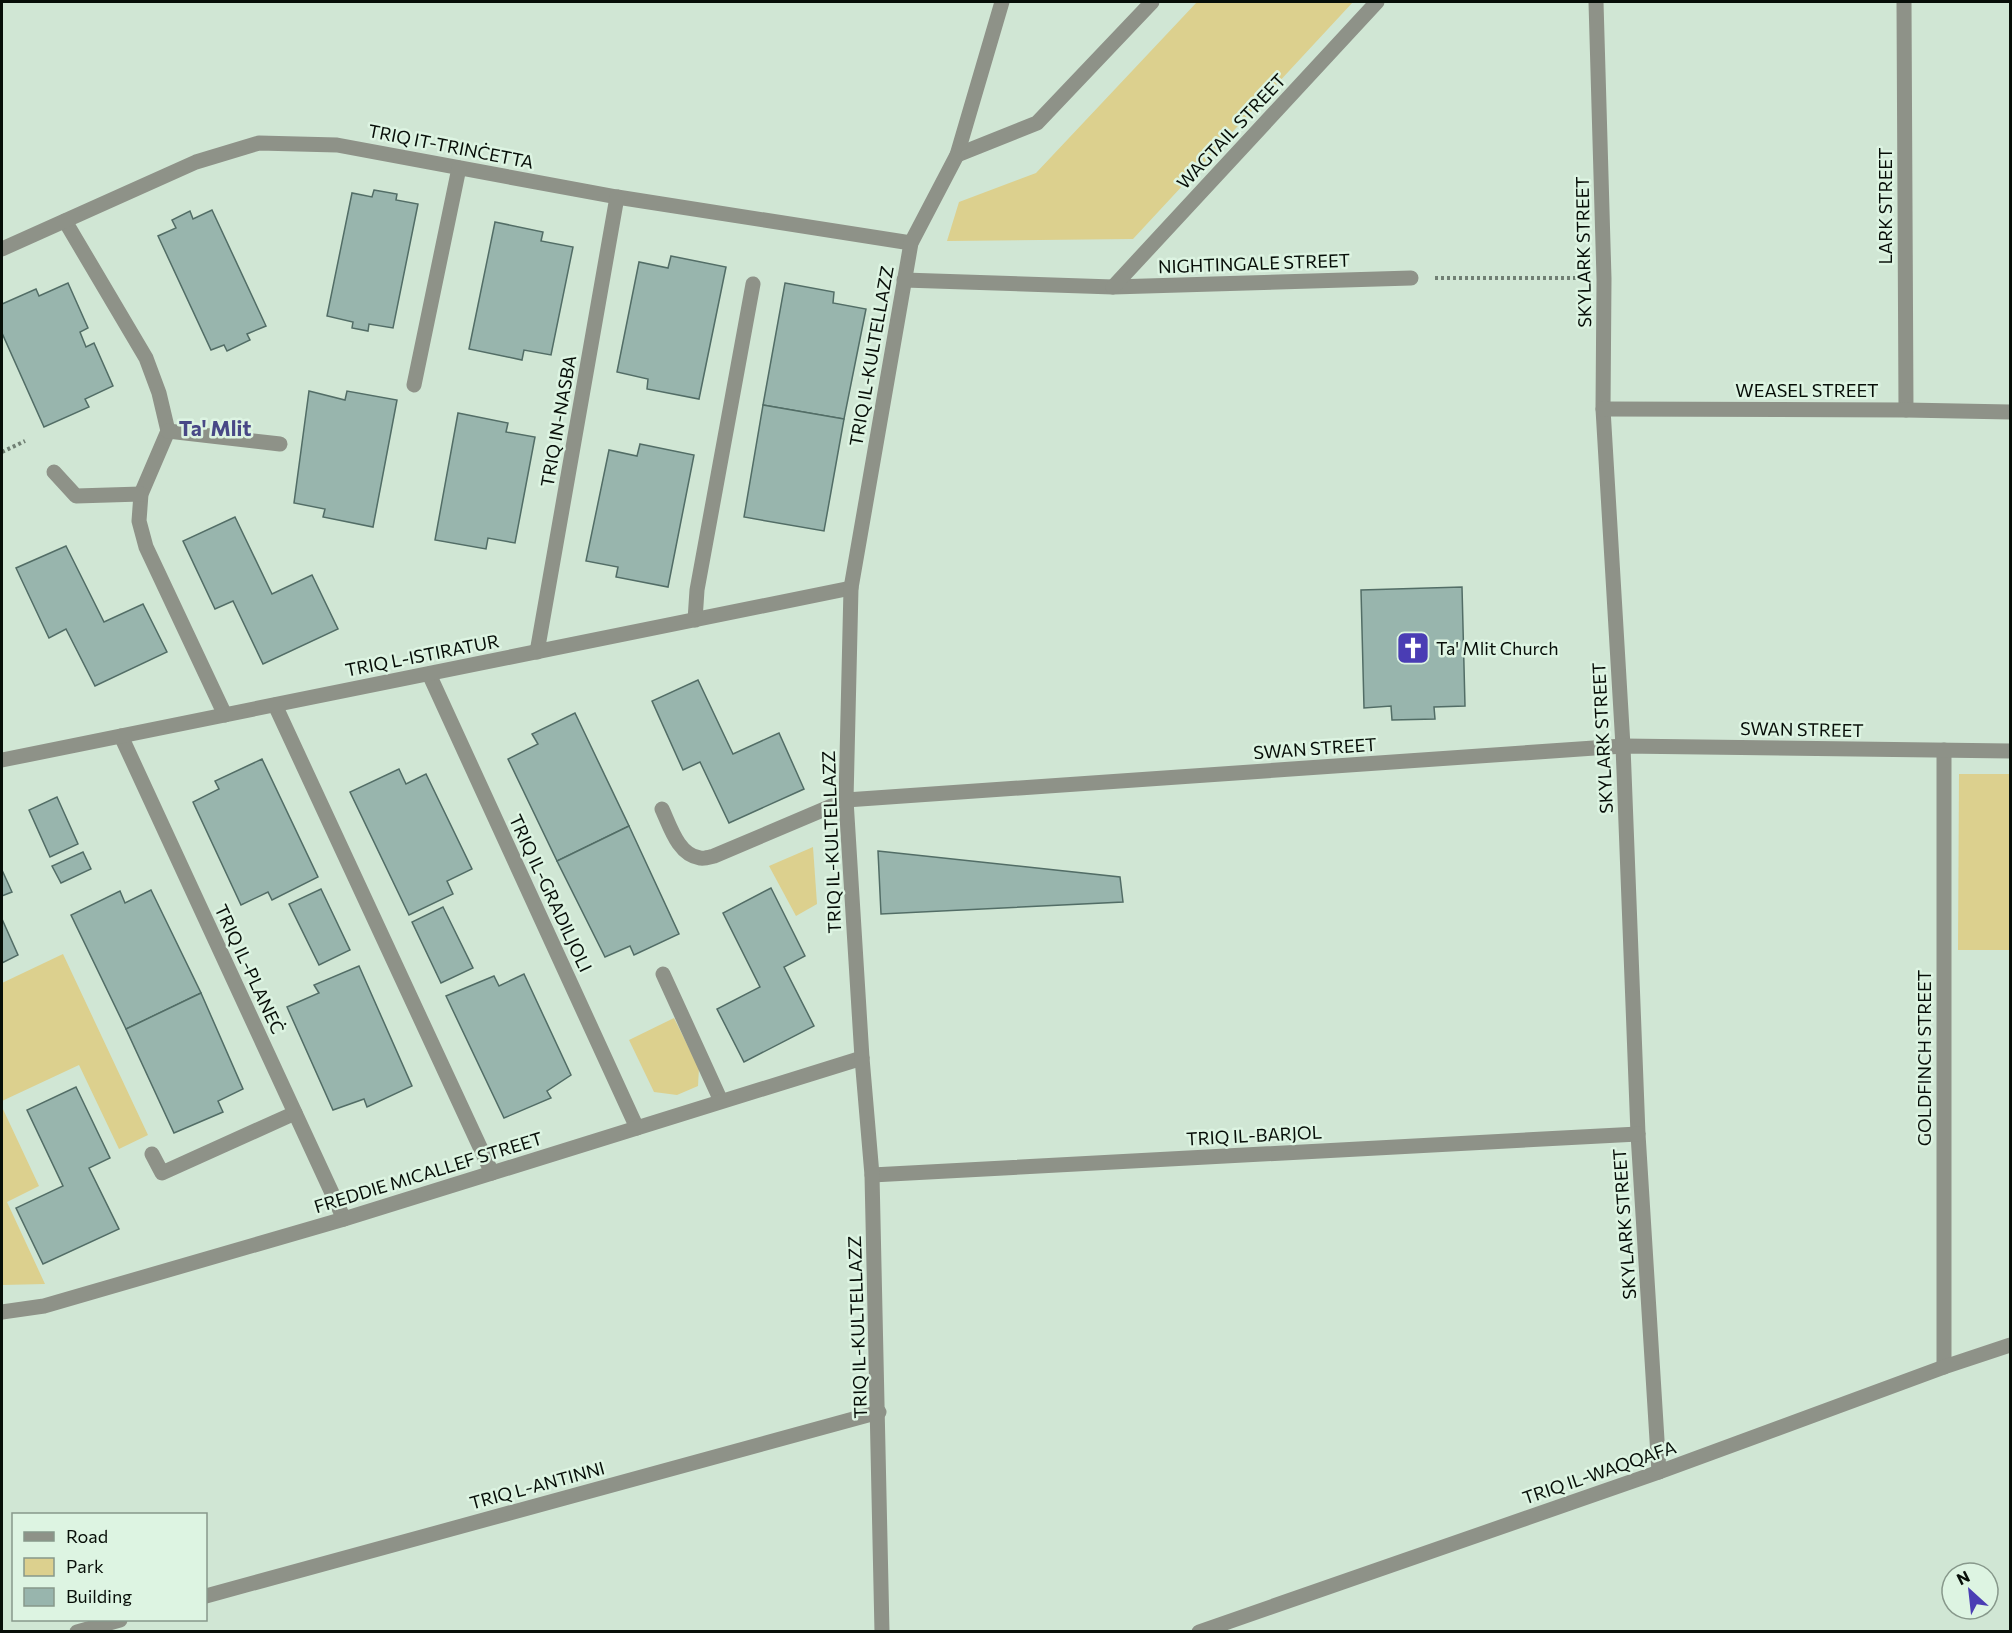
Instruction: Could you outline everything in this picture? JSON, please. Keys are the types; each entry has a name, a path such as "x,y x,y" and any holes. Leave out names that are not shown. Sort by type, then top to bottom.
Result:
{"street":[{"name":"TRIQ IL-KULTELLAZZ","path":"882,1632 879,1412 872,1175 862,1058 846,800 851,588 911,243 957,155 1002,2"},
{"path":"957,155 1037,123 1152,2"},
{"name":"WAGTAIL STREET","path":"1113,287 1377,2"},
{"name":"SKYLARK STREET","path":"1596,2 1604,279 1603,410 1623,746 1638,1134 1659,1472"},
{"name":"LARK STREET","path":"1904,2 1906,410"},
{"name":"TRIQ IT-TRINĊETTA","path":"2,249 196,162 259,143 337,145 616,197 911,243"},
{"path":"414,386 459,168"},
{"name":"TRIQ IN-NASBA","path":"537,652 616,197"},
{"path":"65,221 146,358 159,393 168,431 141,494 139,521 146,547 225,715"},
{"name":"NIGHTINGALE STREET","path":"904,280 1113,287 1411,278"},
{"path":"694,620 753,284"},
{"name":"WEASEL STREET","path":"1603,410 2010,412"},
{"path":"168,431 280,444"},
{"path":"54,472 76,496 141,494"},
{"name":"TRIQ L-ISTIRATUR","path":"2,760 851,588"},
{"name":"TRIQ IL-GRADILJOLI","path":"429,674 637,1128"},
{"path":"275,705 492,1173"},
{"name":"TRIQ IL-PLANEĊ","path":"121,736 344,1219"},
{"name":"SWAN STREET","path":"662,809 678,842 687,853 700,858 714,856 846,800 1623,746 2010,751"},
{"name":"GOLDFINCH STREET","path":"1944,750 1944,1367"},
{"path":"663,974 721,1101"},
{"name":"FREDDIE MICALLEF STREET","path":"2,1312 44,1306 344,1219 862,1058"},
{"path":"152,1154 162,1173 295,1113"},
{"name":"TRIQ IL-BARJOL","path":"872,1175 1638,1134"},
{"name":"TRIQ IL-WAQQAFA","path":"1199,1632 1659,1472 2010,1345"},
{"name":"TRIQ L-ANTINNI","path":"207,1596 879,1412"},
{"path":"77,1632 116,1621"}],"path":[{"path":"1411,278 1604,279"},
{"path":"2,452 25,441"}],"green space":[{"path":"1197,2 1353,2 1133,239 947,241 959,202 1036,173"},
{"path":"1959,774 2010,774 2010,950 1958,950"},
{"path":"813,847 817,904 796,916 769,866"},
{"path":"63,954 148,1135 119,1149 79,1065 2,1101 2,983"},
{"path":"674,1018 699,1068 698,1086 677,1095 654,1092 629,1040"},
{"path":"2,1107 39,1186 7,1202 45,1284 2,1285"}],"building":[{"path":"374,190 397,194 396,200 418,204 393,328 369,324 368,331 352,328 353,322 327,316 352,193 372,197"},
{"path":"212,210 266,326 247,334 250,340 227,351 224,345 211,350 158,236 176,228 172,220 190,211 193,219"},
{"path":"495,222 543,232 541,241 573,247 551,355 524,350 522,360 469,349"},
{"path":"671,256 726,267 699,399 647,389 648,379 617,372 639,262 668,268"},
{"path":"68,283 88,328 80,332 86,347 94,343 113,386 85,399 89,407 44,427 2,333 2,304 36,289 39,296"},
{"path":"785,283 834,292 833,303 866,309 844,419 763,405"},
{"path":"309,391 345,400 347,391 397,400 373,527 323,517 325,509 294,503"},
{"path":"763,405 844,419 824,531 744,517"},
{"path":"458,413 508,423 506,432 535,437 515,543 488,538 486,549 435,540"},
{"path":"640,444 694,455 668,587 616,577 618,567 586,561 609,450 637,456"},
{"path":"235,517 272,594 312,575 338,629 263,664 233,601 215,609 183,541"},
{"path":"66,546 104,622 143,604 167,652 95,686 66,629 49,638 16,568"},
{"name":"Ta' Mlit Church","path":"1462,587 1465,706 1434,707 1435,719 1392,720 1391,706 1364,708 1361,590"},
{"path":"698,680 733,754 779,733 804,789 729,823 700,762 683,770 652,701"},
{"path":"575,713 629,826 557,861 508,759 538,744 532,734"},
{"path":"262,759 318,877 272,900 268,892 241,905 193,802 219,789 215,781"},
{"path":"399,769 406,784 426,774 472,869 447,881 453,894 409,915 350,792"},
{"path":"57,797 78,844 50,857 29,810"},
{"path":"629,826 679,934 634,955 630,946 605,957 557,861"},
{"path":"878,851 1120,877 1123,902 881,914"},
{"path":"83,852 91,869 61,883 52,866"},
{"path":"2,870 12,892 2,896"},
{"path":"771,888 805,956 784,967 814,1026 744,1062 717,1009 760,987 723,913"},
{"path":"321,889 350,950 319,965 289,904"},
{"path":"151,890 201,993 126,1029 71,915 120,891 125,903"},
{"path":"443,907 473,968 441,983 412,922"},
{"path":"2,919 18,955 2,963"},
{"path":"359,966 412,1086 367,1107 364,1099 333,1110 287,1007 319,993 314,985"},
{"path":"524,974 571,1075 547,1091 551,1098 504,1118 446,996 494,976 499,986"},
{"path":"201,993 243,1089 218,1101 223,1112 174,1133 126,1029"},
{"path":"76,1087 110,1158 89,1168 119,1229 43,1264 16,1208 63,1186 27,1110"}],"place":[{"name":"Ta' Mlit Church","path":"1413,648"}],"district":[{"name":"Ta' Mlit","path":"215,427"}]}
